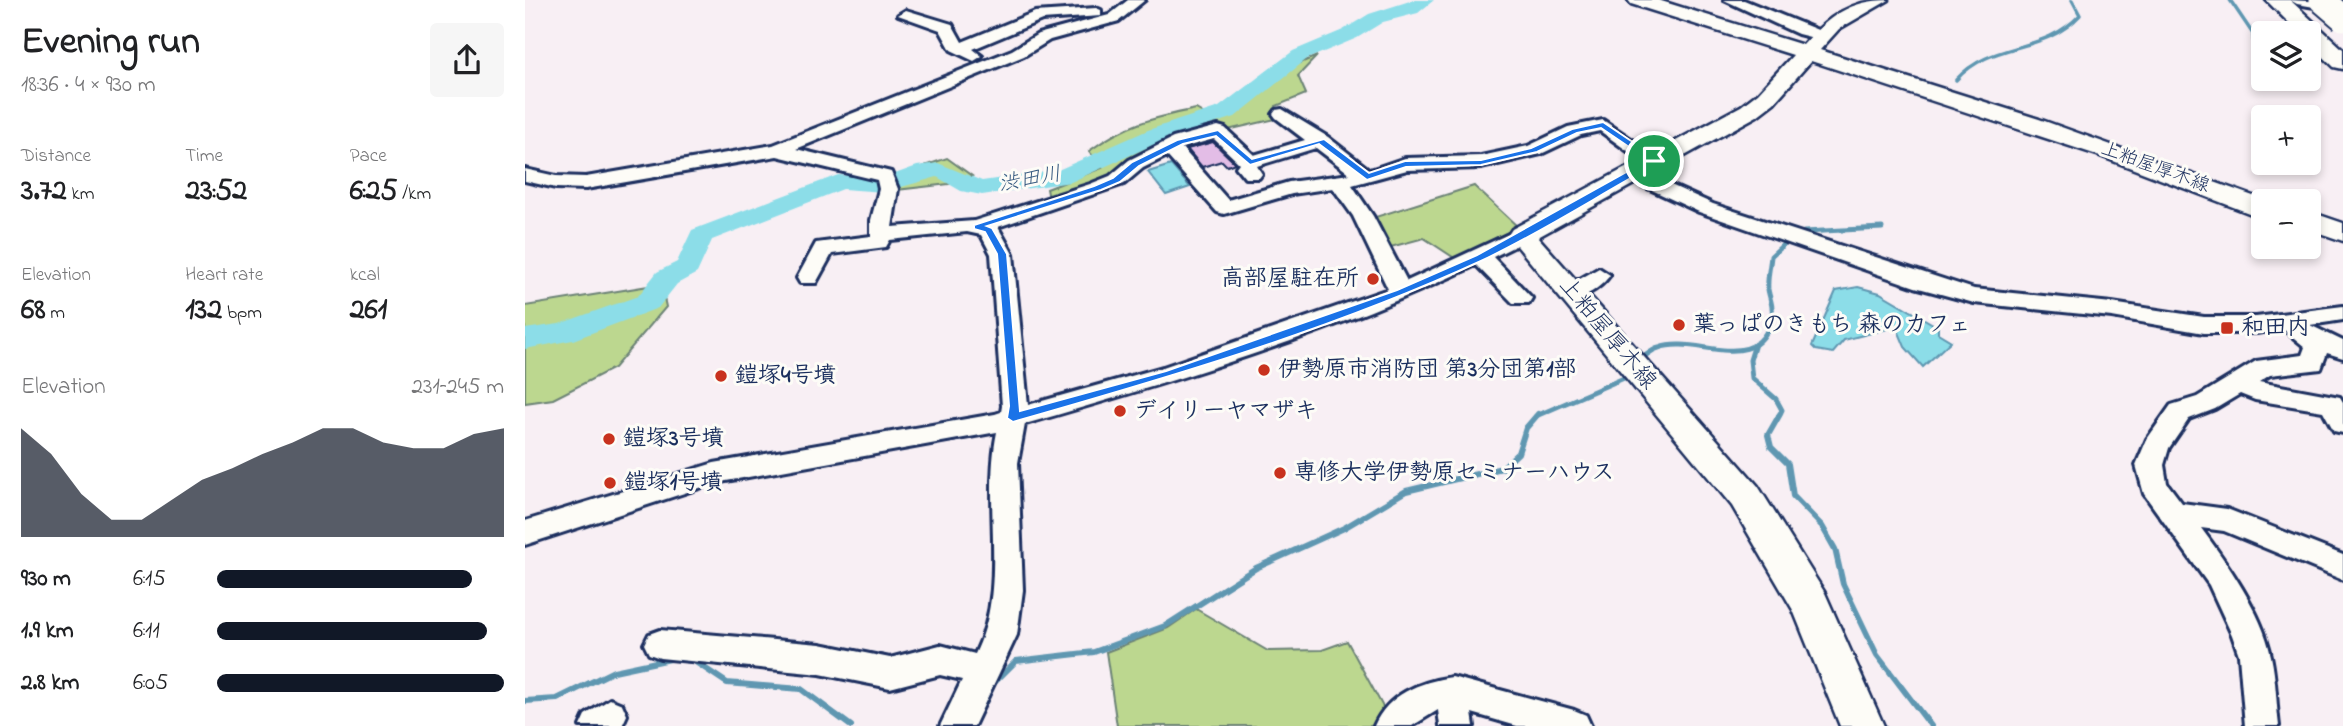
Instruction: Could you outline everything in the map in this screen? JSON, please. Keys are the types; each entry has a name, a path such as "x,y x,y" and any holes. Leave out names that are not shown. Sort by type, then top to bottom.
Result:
{"highway":[{"path":"2277,0 2343,62"},
{"path":"2322,0 2343,18"}],"main road":[{"name":"上粕屋厚木線","path":"1638,0 1813,45 2251,205"},
{"name":"上粕屋厚木線","path":"1657,0 1813,45 2050,122 2251,196"},
{"path":"1522,235 1631,173 1749,111 1766,98 1813,45 1844,17 1879,0"},
{"path":"2321,224 2343,233"},
{"path":"2321,233 2343,242"},
{"name":"上粕屋厚木線","path":"1522,235 1586,284 1745,496 1780,549 1811,605 1862,726"}],"street":[{"path":"528,177 568,184 586,183 777,150 990,65 1018,53 1044,37 1123,13 1138,0"},
{"path":"1731,0 1804,31 1813,45"},
{"path":"2297,0 2343,8"},
{"path":"960,49 1040,15 1123,13"},
{"path":"906,15 946,27 960,49 990,65"},
{"path":"1282,114 1367,177"},
{"path":"1171,148 1224,208 1268,194 1367,177 1405,164 1481,162 1534,150 1575,131 1603,125 1654,161"},
{"path":"883,234 977,227 1097,188 1117,180 1136,164 1180,142 1218,132 1250,162"},
{"path":"1268,194 1246,167 1250,162 1321,141"},
{"path":"777,150 884,176 888,184 880,223 883,234 878,242 824,248 808,270"},
{"path":"1631,173 1706,208 1948,290 1996,300 2080,306 2204,325 2299,328 2343,349"},
{"path":"1338,180 1363,216 1401,292"},
{"path":"957,726 1001,635 1008,590 1003,485 1006,440 1015,406 1002,254 989,230 977,227"},
{"path":"525,533 714,473 786,458 924,437 1013,418 1170,374 1401,292 1522,235"},
{"path":"1480,257 1521,298"},
{"path":"2299,328 2342,314"},
{"path":"2262,726 2255,654 2248,635 2220,577 2172,513 2150,475 2156,446 2180,412 2206,402 2265,367 2312,363 2317,347 2299,328"},
{"path":"2240,382 2255,391 2331,403 2343,425"},
{"path":"2172,513 2227,520 2343,568"},
{"path":"660,645 820,659 890,673 940,660 983,671"},
{"path":"1391,726 1413,704 1434,694 1452,692 1574,726"},
{"path":"1452,692 1457,726"}],"green space":[{"path":"1317,56 1298,76 1306,94 1276,106 1280,118 1171,143 1105,180 1049,199 1047,189 1102,168 1089,151 1115,134 1153,119 1196,109 1213,119 1241,110 1293,66"},
{"path":"947,158 972,176 949,184 896,190 898,175"},
{"path":"1474,186 1518,227 1456,259 1424,238 1383,249 1369,219"},
{"path":"661,284 666,307 614,368 553,399 525,403 525,306"},
{"path":"1196,609 1268,651 1322,650 1347,641 1389,718 1380,726 1117,726 1106,652 1168,628"}],"water":[{"path":"1171,165 1190,187 1166,195 1148,172"},
{"path":"1858,287 1880,293 1938,327 1938,333 1951,341 1923,367 1905,347 1898,330 1891,328 1844,340 1833,353 1816,350 1812,346 1836,291"}],"building":[{"path":"1213,142 1235,163 1227,166 1222,161 1202,167 1187,149"}],"waterway":[{"name":"渋田川","path":"525,339 563,333 648,302 667,278 688,267 701,235 838,182 884,185 931,170 944,171 970,185 982,188 1063,177 1156,135 1227,112 1300,55 1350,34 1376,18 1411,9 1425,0"},
{"path":"1956,80 1970,67 1985,59 2034,43 2065,28 2080,15 2072,0"},
{"path":"2230,0 2251,31"},
{"path":"1804,232 1882,228"},
{"path":"1755,344 1765,335 1772,316 1768,285 1771,256 1786,242"},
{"path":"1645,356 1657,349 1674,345 1741,350 1755,344"},
{"path":"1755,344 1750,360 1752,378 1776,399 1782,410 1780,414"},
{"path":"1536,416 1624,378 1628,371"},
{"path":"1780,414 1768,435 1771,447 1788,464 1793,496 1822,526 1835,549 1843,584 1877,655 1931,726"},
{"path":"994,683 1016,661 1094,652 1165,626 1256,568 1344,528 1406,491 1502,468 1518,453 1526,428 1536,416"},
{"path":"525,701 557,699 614,671 675,658"},
{"path":"691,659 727,683 801,689 851,726"}],"place":[{"name":"高部屋駐在所","path":"1373,279"},
{"name":"葉っぱのきもち 森のカフェ","path":"1679,325"},
{"name":"和田内","path":"2227,328"},
{"name":"伊勢原市消防団 第3分団第1部","path":"1264,370"},
{"name":"鎧塚4号墳","path":"721,376"},
{"name":"デイリーヤマザキ","path":"1120,411"},
{"name":"鎧塚3号墳","path":"609,439"},
{"name":"専修大学伊勢原セミナーハウス","path":"1280,473"},
{"name":"鎧塚1号墳","path":"610,483"}],"route":[{"path":"1603,125 1654,161 1480,257 1401,292 1170,374 1013,418 1015,406 1002,254 989,230 977,227 1117,180 1125,170 1180,142 1218,132 1250,162 1321,141 1367,177 1405,164 1421,162 1462,165 1481,162 1534,150 1575,131 1603,125"}]}
